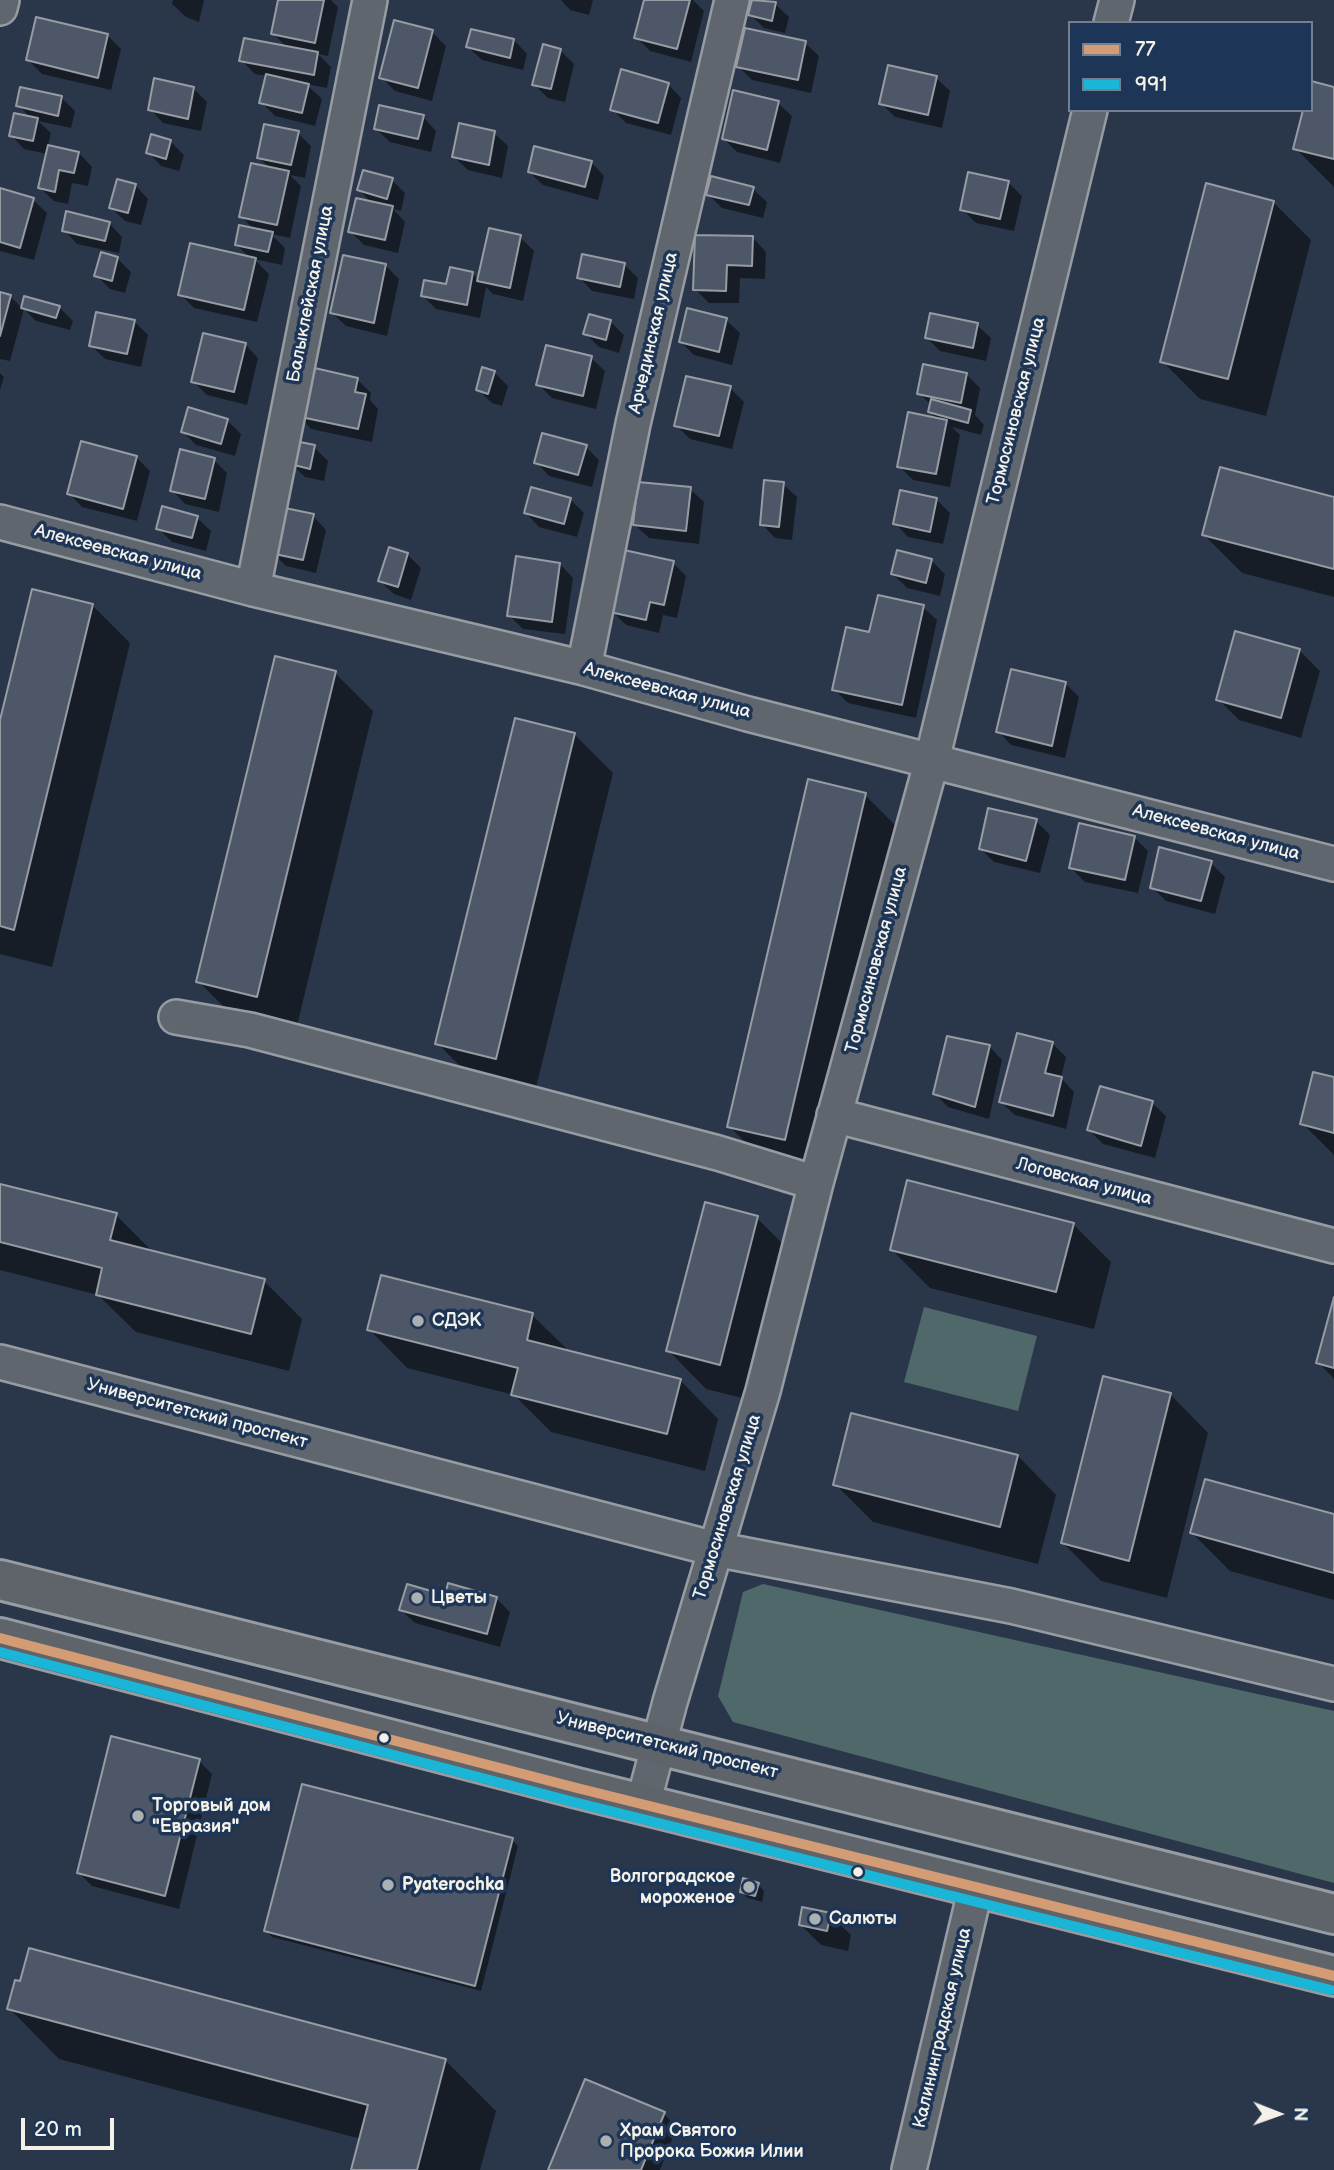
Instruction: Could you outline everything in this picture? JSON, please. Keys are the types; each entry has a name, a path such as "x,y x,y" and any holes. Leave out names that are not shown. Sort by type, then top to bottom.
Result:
{"highway":[{"name":"Университетский проспект","path":"0,1580 1334,1914"},
{"path":"0,1637 643,1804 1334,1976"}],"street":[{"path":"0,8 2,0"},
{"name":"Балыклейская улица","path":"253,589 370,0"},
{"name":"Арчединская улица","path":"584,668 633,424 732,0"},
{"path":"1112,21 1117,0"},
{"name":"Тормосиновская улица","path":"643,1804 658,1744 763,1391 834,1115 932,760 1090,112"},
{"name":"Алексеевская улица","path":"0,522 253,589 584,668 1334,864"},
{"path":"176,1017 250,1030 718,1153 816,1183"},
{"name":"Логовская улица","path":"834,1115 1334,1246"},
{"name":"Университетский проспект","path":"0,1362 715,1549 1011,1606 1334,1684"},
{"name":"Калининградская улица","path":"909,2170 976,1887"}],"green space":[{"path":"924,1307 1037,1336 1018,1411 904,1382"},
{"path":"763,1584 1334,1711 1334,1883 733,1722 718,1696 743,1592"}],"building":[{"path":"278,0 324,0 315,43 271,34"},
{"path":"644,0 690,0 677,49 634,38"},
{"path":"752,0 776,2 772,21 748,15"},
{"path":"36,17 108,34 98,78 26,60"},
{"path":"394,20 433,30 418,88 379,78"},
{"path":"745,28 806,41 798,80 736,67"},
{"path":"471,29 514,39 510,58 466,47"},
{"path":"244,38 318,52 314,75 239,61"},
{"path":"543,44 561,49 551,89 532,85"},
{"path":"888,65 937,76 928,115 879,104"},
{"path":"621,69 669,83 658,123 610,110"},
{"path":"266,74 309,84 302,113 259,103"},
{"path":"154,78 194,87 188,119 148,110"},
{"path":"1313,82 1334,87 1334,159 1293,149 1302,112 1313,112"},
{"path":"20,87 62,96 58,116 16,106"},
{"path":"733,90 779,101 767,150 722,139"},
{"path":"379,105 424,115 418,139 374,129"},
{"path":"14,113 38,118 33,141 9,136"},
{"path":"459,123 495,131 489,165 452,157"},
{"path":"264,124 299,131 291,165 257,158"},
{"path":"151,134 171,140 166,159 146,153"},
{"path":"48,145 79,152 74,173 59,170 55,192 38,188"},
{"path":"534,146 592,161 585,187 528,172"},
{"path":"251,163 289,171 277,225 239,217"},
{"path":"363,170 393,178 387,199 357,190"},
{"path":"968,172 1009,181 1000,219 960,210"},
{"path":"711,176 754,187 749,205 706,195"},
{"path":"117,179 136,184 128,213 109,208"},
{"path":"1206,183 1274,201 1228,379 1160,362"},
{"path":"0,188 34,198 20,248 0,242"},
{"path":"356,198 393,206 385,240 348,232"},
{"path":"66,211 110,222 105,241 62,231"},
{"path":"239,225 273,232 268,252 235,245"},
{"path":"489,228 521,235 510,288 477,281"},
{"path":"695,235 753,236 752,266 727,265 726,291 693,290"},
{"path":"190,243 256,258 244,310 178,295"},
{"path":"101,252 118,257 112,281 94,276"},
{"path":"582,254 625,263 620,287 577,278"},
{"path":"343,255 386,264 374,323 330,313"},
{"path":"450,267 473,272 467,305 421,296 424,280 446,284"},
{"path":"0,292 11,295 0,336"},
{"path":"24,296 60,306 56,318 21,308"},
{"path":"687,308 727,318 719,352 679,342"},
{"path":"96,312 135,320 127,354 89,346"},
{"path":"930,313 978,323 973,348 925,338"},
{"path":"589,314 611,320 606,340 583,334"},
{"path":"203,333 246,343 234,392 191,382"},
{"path":"546,345 592,356 583,396 536,385"},
{"path":"923,364 967,373 961,403 917,394"},
{"path":"306,366 358,378 355,392 366,394 358,429 296,416"},
{"path":"482,367 495,371 488,394 476,390"},
{"path":"686,376 731,386 719,436 674,426"},
{"path":"931,399 971,410 968,423 928,412"},
{"path":"188,407 228,419 221,444 181,432"},
{"path":"908,412 947,420 936,474 897,467"},
{"path":"542,433 587,445 578,475 534,463"},
{"path":"81,441 137,456 123,509 67,494"},
{"path":"295,441 315,445 310,469 290,464"},
{"path":"180,449 215,458 205,499 170,491"},
{"path":"1220,467 1334,497 1334,569 1202,535"},
{"path":"764,480 784,482 779,527 760,525"},
{"path":"638,482 691,487 686,531 633,525"},
{"path":"531,487 571,498 564,524 524,513"},
{"path":"900,490 937,498 930,532 893,524"},
{"path":"162,506 198,516 192,538 156,529"},
{"path":"280,507 314,514 303,560 270,553"},
{"path":"389,547 408,553 398,587 378,581"},
{"path":"624,550 674,561 664,605 650,602 646,620 610,612"},
{"path":"897,550 932,559 926,583 891,574"},
{"path":"516,556 560,563 552,622 507,616"},
{"path":"32,589 93,604 14,930 0,926 0,720"},
{"path":"878,595 924,605 902,705 832,690 846,627 869,632"},
{"path":"1235,631 1300,649 1281,718 1216,700"},
{"path":"275,656 336,671 257,997 196,982"},
{"path":"1011,669 1066,682 1052,746 996,732"},
{"path":"515,718 575,733 496,1059 435,1044"},
{"path":"808,779 866,793 785,1140 727,1127"},
{"path":"988,808 1037,819 1026,861 979,849"},
{"path":"1079,823 1135,836 1125,880 1069,868"},
{"path":"1159,847 1212,861 1201,901 1150,888"},
{"path":"1017,1033 1053,1042 1045,1073 1062,1077 1053,1116 999,1102"},
{"path":"947,1036 990,1045 975,1107 933,1094"},
{"path":"1313,1072 1334,1077 1334,1133 1300,1124"},
{"path":"1100,1086 1153,1101 1141,1146 1087,1130"},
{"path":"907,1180 1074,1223 1056,1292 890,1250"},
{"path":"0,1184 117,1213 110,1240 265,1279 251,1334 96,1295 102,1268 0,1242"},
{"path":"705,1202 758,1216 720,1365 666,1351"},
{"path":"381,1275 533,1313 527,1340 681,1379 667,1434 511,1395 518,1368 367,1330"},
{"path":"1334,1297 1334,1368 1316,1363"},
{"path":"1103,1376 1171,1393 1129,1561 1061,1543"},
{"path":"851,1413 1018,1455 1000,1527 833,1485"},
{"path":"1205,1479 1334,1514 1334,1573 1190,1533"},
{"path":"448,1583 497,1597 487,1634 399,1610 407,1584 445,1595"},
{"name":"Торговый дом \"Евразия\"","path":"111,1736 200,1759 165,1896 77,1873"},
{"name":"Pyaterochka","path":"302,1784 513,1838 475,1986 264,1931"},
{"name":"Волгоградское мороженое","path":"743,1878 759,1883 755,1896 740,1892"},
{"name":"Салюты","path":"802,1907 831,1913 827,1931 799,1925"},
{"path":"29,1948 446,2059 417,2170 351,2170 368,2105 7,2009 15,1980 20,1981"},
{"name":"Храм Святого Пророка Божия Илии","path":"585,2079 665,2112 641,2170 548,2170"}],"transit line":[{"name":"77","path":"0,1638 577,1788 1334,1976"},
{"name":"991","path":"0,1652 574,1802 1331,1990"}],"place":[{"name":"СДЭК","path":"418,1321"},
{"name":"Цветы","path":"417,1598"},
{"name":"Торговый дом \"Евразия\"","path":"138,1816"},
{"name":"Pyaterochka","path":"388,1885"},
{"name":"Волгоградское мороженое","path":"749,1887"},
{"name":"Салюты","path":"815,1919"},
{"name":"Храм Святого Пророка Божия Илии","path":"606,2141"}]}
